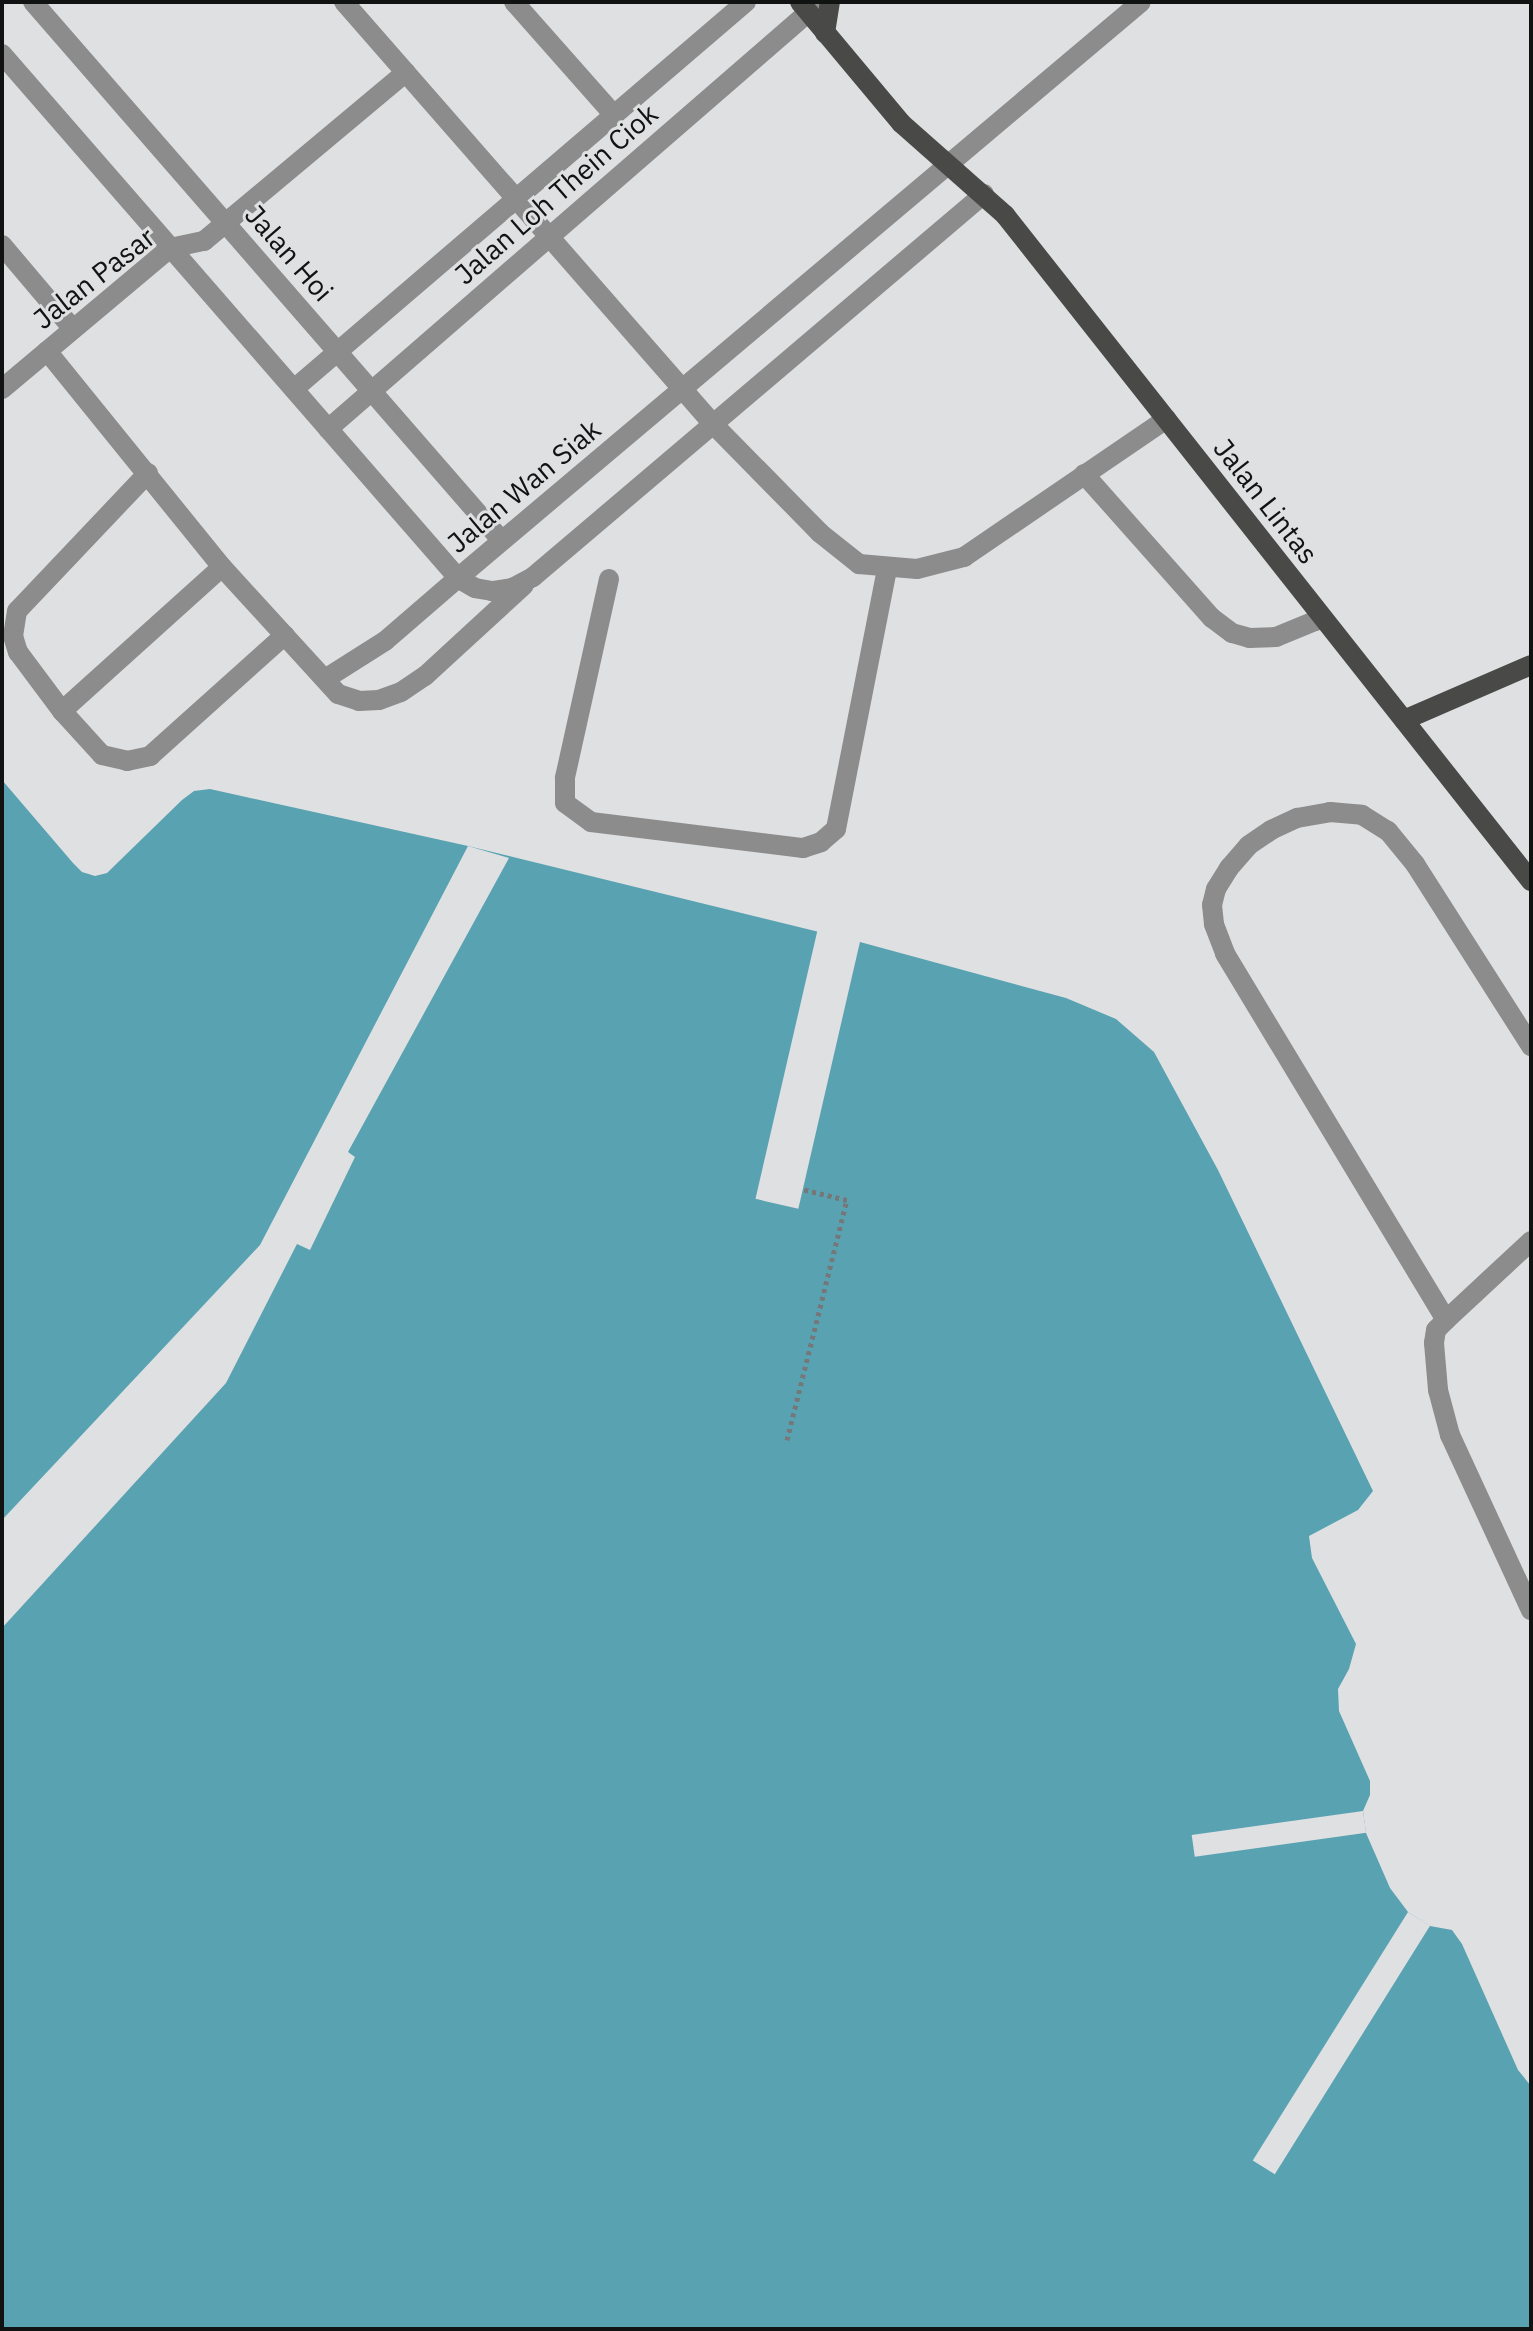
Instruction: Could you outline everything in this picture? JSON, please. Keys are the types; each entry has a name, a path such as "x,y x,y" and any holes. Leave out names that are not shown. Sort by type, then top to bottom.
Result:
{"main road":[{"path":"825,33 830,2"},
{"name":"Jalan Lintas","path":"809,5 825,33 901,123 984,194 1531,881"},
{"path":"1404,720 1531,665"}],"street":[{"name":"Jalan Hoi","path":"33,2 502,541"},
{"path":"344,2 713,424 820,533 859,564 887,569 917,569 964,557 1166,419"},
{"path":"514,2 614,115"},
{"name":"Jalan Loh Thein Ciok","path":"294,389 746,2"},
{"name":"Jalan Wan Siak","path":"984,194 533,577 512,588 492,591 475,588 458,578 1141,2"},
{"name":"Jalan Loh Thein Ciok","path":"328,429 550,237 809,5"},
{"path":"2,54 458,578 385,641 325,679"},
{"name":"Jalan Pasar","path":"2,389 170,248 204,241 406,72"},
{"path":"2,245 73,329"},
{"path":"47,351 222,567 338,694 359,701 379,700 401,692 425,676 533,577"},
{"path":"148,473 17,611 13,636 18,652 62,711 102,755 127,761 150,756 285,635"},
{"path":"1084,474 1212,618 1232,633 1249,638 1276,637 1315,621 1318,612"},
{"path":"62,711 222,567"},
{"path":"609,579 565,778 565,803 591,822 803,848 821,842 836,829 887,569"},
{"path":"1446,1320 1225,953 1214,924 1212,905 1216,889 1249,845 1271,830 1297,818 1330,812 1362,815 1388,831 1415,864 1531,1046"},
{"path":"1531,1241 1436,1330 1434,1364 1450,1435 1531,1610"}],"path":[{"path":"787,1440 847,1200 802,1189"}],"water":[{"path":"2,780 73,863 82,872 95,876 107,873 182,800 194,791 210,789 468,846 860,942 1066,998 1116,1019 1154,1052 1218,1170 1373,1491 1358,1510 1309,1536 1312,1558 1356,1644 1349,1669 1338,1689 1339,1711 1370,1781 1370,1795 1363,1811 1366,1833 1390,1888 1408,1912 1430,1926 1452,1930 1462,1944 1518,2070 1531,2086 1531,2329 2,2329"}],"pier":[{"path":"468,846 509,858 348,1152 355,1157 310,1250 297,1244 226,1383 2,1628 2,1520 260,1245"},
{"path":"818,928 861,938 798,1209 755,1199"},
{"path":"1363,1811 1366,1833 1195,1857 1192,1835"},
{"path":"1408,1912 1430,1926 1275,2174 1253,2160"}]}
